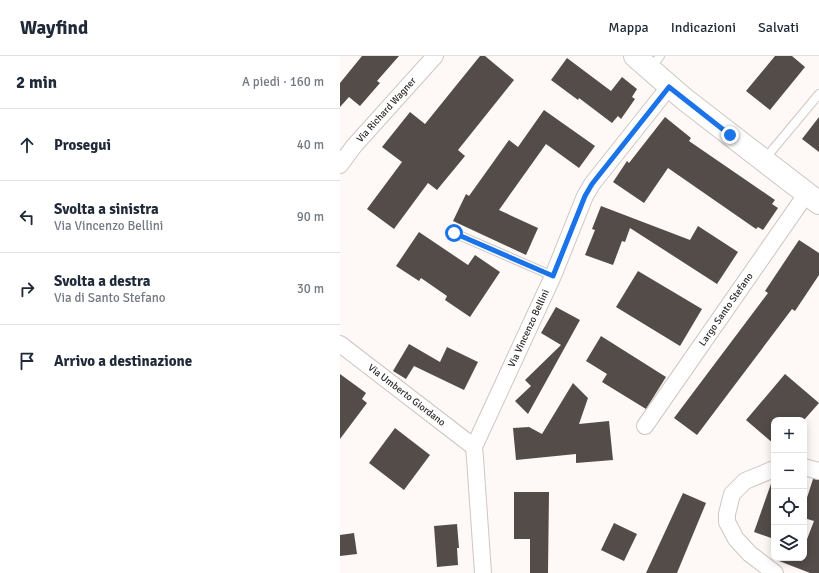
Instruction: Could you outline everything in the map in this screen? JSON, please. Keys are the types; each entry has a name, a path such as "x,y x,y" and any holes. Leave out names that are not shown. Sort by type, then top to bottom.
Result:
{"street":[{"name":"Via Richard Wagner","path":"340,165 354,146 435,56"},
{"path":"648,60 669,87 813,198"},
{"name":"Via Vincenzo Bellini","path":"483,573 474,447 553,276 585,196 592,184 669,87"},
{"name":"Largo Santo Stefano","path":"645,426 813,198"},
{"name":"Via Umberto Giordano","path":"340,344 474,447"},
{"path":"807,468 819,471"},
{"path":"771,470 745,481 732,494 727,514 727,522 736,539 750,554 775,573"}],"lane":[{"path":"764,161 819,94"},
{"path":"454,233 553,276"}],"building":[{"path":"362,56 399,56 377,81 380,83 360,106 349,97 340,107 340,83"},
{"path":"480,56 485,56 514,80 458,150 465,156 437,190 428,183 394,229 367,209 402,162 382,147 410,112 425,124"},
{"path":"775,56 792,56 805,67 770,110 746,91"},
{"path":"567,58 611,91 622,77 637,89 632,97 635,99 621,119 618,116 612,123 579,98 578,100 551,80"},
{"path":"544,110 595,146 579,168 546,144 499,210 538,228 526,255 453,221 466,194 469,196 509,140 518,147"},
{"path":"665,117 691,138 689,141 775,200 772,204 778,208 763,230 758,227 756,229 668,168 644,203 613,182 627,161 629,163"},
{"path":"819,117 819,152 802,139"},
{"path":"601,206 690,240 698,226 738,252 717,284 630,228 625,242 622,241 613,265 585,255 595,230 592,229"},
{"path":"419,232 468,265 475,255 500,272 470,317 445,300 447,296 421,278 419,281 396,266"},
{"path":"799,240 819,253 819,275 795,311 792,309 697,435 674,418 768,293 765,291"},
{"path":"638,271 702,309 680,346 616,307"},
{"path":"556,307 580,320 528,414 515,401 531,386 525,380 561,345 541,333"},
{"path":"601,336 666,377 646,409 602,382 607,374 586,361"},
{"path":"409,344 440,362 447,347 478,362 464,390 414,366 406,379 393,371"},
{"path":"340,374 366,393 362,399 367,403 340,439"},
{"path":"785,374 819,403 807,417 771,417 771,441 746,420"},
{"path":"573,383 588,398 579,424 609,421 613,460 576,463 576,454 516,460 513,428 529,427 542,434"},
{"path":"395,428 430,455 404,490 369,463"},
{"path":"813,479 819,480 819,573 810,573 779,561 807,561 807,539 814,521 807,519 807,498"},
{"path":"771,484 771,538 754,532"},
{"path":"514,492 549,492 548,573 530,573 530,539 514,539"},
{"path":"683,493 706,503 677,573 646,573"},
{"path":"614,523 637,534 624,561 601,550"},
{"path":"457,524 459,548 457,548 458,565 437,567 434,526"},
{"path":"354,533 357,554 340,556 340,535"}],"route":[{"path":"454,233 553,276 585,196 592,184 669,87 730,135"}]}
